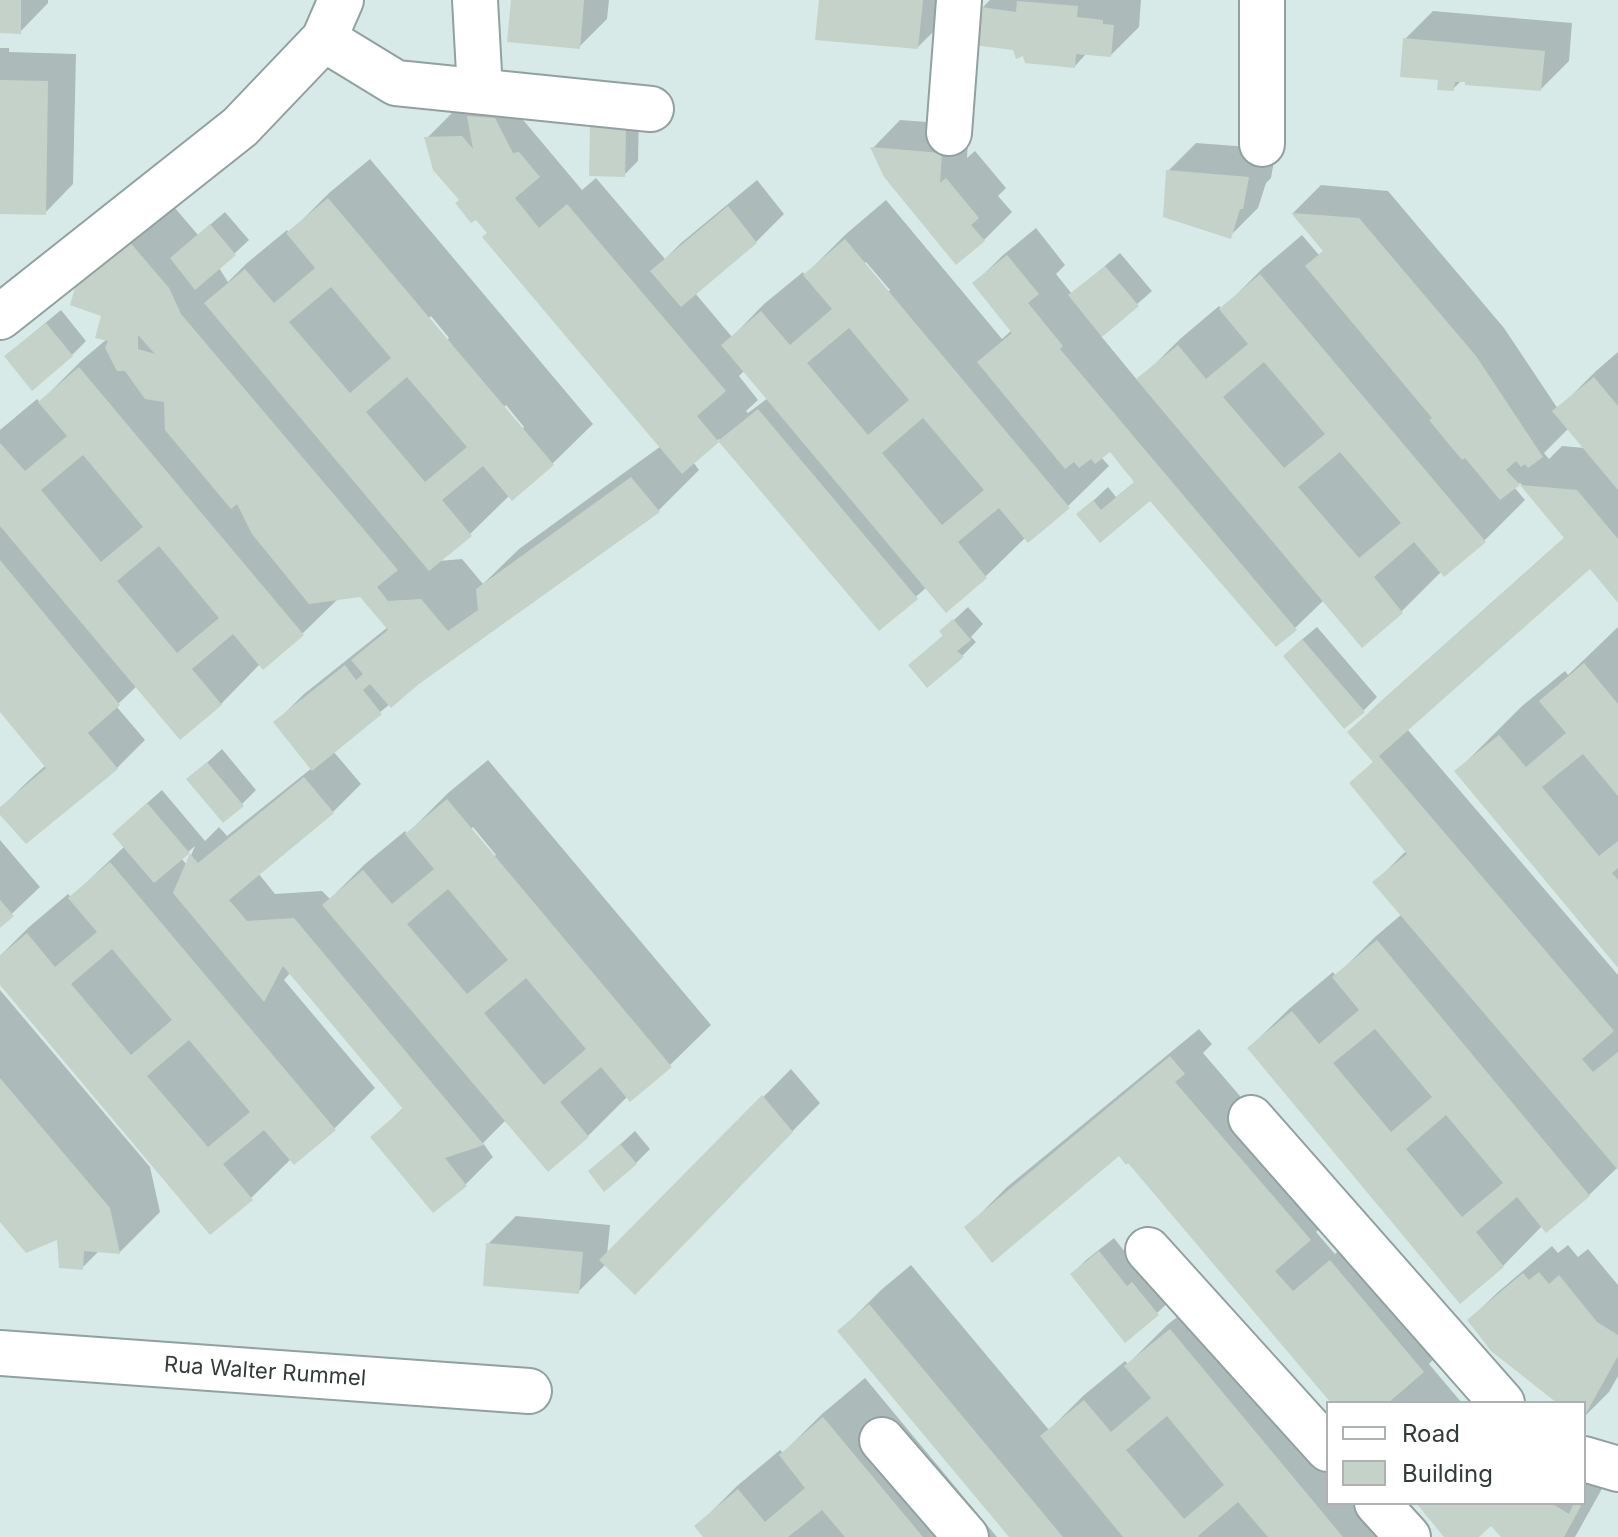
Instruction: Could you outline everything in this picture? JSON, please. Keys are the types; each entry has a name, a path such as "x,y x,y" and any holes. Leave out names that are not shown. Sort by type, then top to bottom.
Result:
{"street":[{"path":"0,317 240,127 324,39 341,0"},
{"path":"475,0 480,91"},
{"path":"949,133 959,0"},
{"path":"1262,0 1262,144"},
{"path":"324,39 396,83 651,109"},
{"path":"1251,1118 1500,1401"},
{"path":"1148,1250 1326,1447"},
{"name":"Rua Walter Rummel","path":"0,1353 529,1391"},
{"path":"882,1440 966,1537"},
{"path":"1586,1460 1618,1469"},
{"path":"1379,1505 1408,1537"}],"building":[{"path":"0,0 21,0 21,34 0,33"},
{"path":"511,0 584,0 580,49 507,42"},
{"path":"819,0 923,0 918,49 815,40"},
{"path":"1017,1 1078,6 1077,17 1103,20 1103,24 1114,25 1111,57 1076,54 1075,68 1025,63 1023,56 1016,59 1013,50 973,45 981,7 1016,12"},
{"path":"1403,38 1545,51 1541,91 1465,85 1465,82 1455,82 1454,91 1437,90 1438,80 1400,77"},
{"path":"0,80 48,81 46,215 0,214"},
{"path":"467,116 495,118 513,153 519,152 540,177 515,198 539,228 567,204 726,391 697,416 718,441 758,409 918,599 879,631 719,442 682,474 482,237 487,233 476,220 471,223 455,203 459,200 433,170 424,137 462,136 473,149"},
{"path":"590,126 626,129 625,177 589,176"},
{"path":"870,147 942,153 940,183 946,178 979,218 971,225 985,241 956,265 884,177"},
{"path":"1166,170 1249,177 1243,209 1240,209 1231,239 1163,217"},
{"path":"328,198 554,465 512,501 483,466 442,500 472,536 429,571 204,303 245,269 274,303 315,268 286,233","holes":["331,287 391,358 350,393 289,322","407,377 467,447 425,482 366,412"]},
{"path":"728,206 757,243 681,307 650,271"},
{"path":"1291,213 1359,218 1476,356 1543,457 1528,468 1525,464 1521,467 1516,461 1506,470 1520,485 1500,500 1465,458 1462,460 1429,420 1432,418 1305,266 1323,251"},
{"path":"210,224 236,255 195,290 170,258"},
{"path":"122,233 169,288 181,314 398,570 377,587 388,601 421,599 448,631 478,610 476,589 631,477 660,512 419,684 391,708 370,684 363,690 382,714 312,771 273,722 345,665 356,680 363,674 351,660 388,630 360,597 309,604 252,534 237,504 231,509 165,430 164,402 145,399 125,371 117,371 105,348 108,341 95,338 101,316 70,305 81,267","holes":["138,335 155,354 138,349"]},
{"path":"845,239 1070,508 1028,543 999,508 958,542 987,578 946,613 721,345 761,311 790,345 832,309 803,275","holes":["849,328 909,400 868,435 807,363","923,418 984,490 942,525 882,453"]},
{"path":"1007,255 1039,294 1028,303 1063,346 1060,349 1297,630 1276,647 1150,501 1100,543 1076,514 1093,500 1101,510 1134,482 1110,452 1095,464 1091,459 1079,468 1074,462 1065,469 977,362 1012,333 972,283"},
{"path":"1105,266 1139,306 1102,337 1068,295"},
{"path":"1260,274 1486,542 1444,577 1414,542 1374,577 1403,613 1362,648 1136,379 1178,345 1206,379 1248,344 1219,309","holes":["1264,362 1325,434 1284,468 1223,397","1340,452 1401,523 1359,558 1298,487"]},
{"path":"46,323 73,356 32,391 4,356"},
{"path":"79,367 304,635 263,670 233,634 192,669 222,705 180,740 0,526 0,443 25,471 67,436 38,402","holes":["83,455 143,527 101,562 41,490","159,546 219,618 177,653 117,581"]},
{"path":"1594,377 1618,406 1618,490 1552,411"},
{"path":"1520,485 1577,490 1618,539 1618,603 1590,569 1379,756 1614,1031 1582,1059 1593,1072 1618,1052 1618,1170 1372,882 1407,854 1349,783 1373,762 1347,732 1564,538"},
{"path":"0,560 120,705 88,733 118,769 26,844 0,815 0,807 46,768 0,712"},
{"path":"953,619 971,640 957,651 964,657 927,688 908,665 943,636 939,631"},
{"path":"1302,639 1365,712 1344,729 1283,656"},
{"path":"1584,663 1618,704 1618,796 1583,754 1542,787 1599,856 1618,841 1618,868 1612,873 1618,880 1618,968 1454,771 1499,735 1526,767 1566,733 1539,701"},
{"path":"207,762 244,806 223,823 186,779"},
{"path":"304,777 334,813 229,900 247,921 294,918 484,1145 445,1158 467,1186 433,1213 370,1137 403,1109 283,966 264,1002 173,893 190,853 198,863"},
{"path":"447,799 672,1067 630,1102 601,1067 560,1102 589,1137 548,1172 322,905 363,870 392,904 434,869 405,834","holes":["448,889 508,960 467,994 407,924","526,978 586,1049 544,1085 484,1013"]},
{"path":"147,803 190,853 154,883 112,834"},
{"path":"110,862 336,1130 294,1165 264,1130 223,1164 253,1200 210,1235 0,985 0,956 27,933 55,967 97,932 68,898","holes":["112,949 172,1020 131,1055 71,984","189,1040 250,1112 208,1147 147,1076"]},
{"path":"0,900 14,916 0,928"},
{"path":"1377,940 1590,1196 1546,1233 1517,1197 1476,1232 1504,1267 1460,1304 1247,1048 1292,1011 1319,1044 1359,1010 1332,977","holes":["1375,1029 1432,1097 1391,1132 1333,1063","1446,1115 1503,1183 1462,1217 1406,1149"]},
{"path":"1170,1056 1185,1074 1175,1082 1311,1240 1275,1271 1293,1291 1330,1260 1424,1372 1390,1401 1329,1401 1119,1156 992,1263 964,1227"},
{"path":"0,1078 110,1208 120,1254 84,1251 83,1270 59,1268 57,1240 26,1253 0,1222"},
{"path":"762,1095 793,1132 635,1295 599,1260"},
{"path":"620,1144 637,1164 604,1192 588,1171"},
{"path":"486,1243 583,1252 579,1294 483,1286"},
{"path":"1099,1251 1127,1286 1132,1282 1159,1315 1125,1343 1070,1274"},
{"path":"1539,1272 1549,1284 1559,1275 1597,1322 1618,1335 1618,1356 1586,1413 1586,1401 1554,1401 1491,1351 1467,1320 1523,1273 1529,1280"},
{"path":"869,1304 1063,1537 1009,1537 837,1331"},
{"path":"1170,1329 1343,1537 1268,1537 1238,1502 1199,1537 1123,1537 1040,1436 1084,1400 1111,1432 1151,1398 1124,1366","holes":["1167,1416 1224,1485 1184,1519 1126,1450"]},
{"path":"823,1417 923,1537 845,1537 822,1510 788,1537 703,1537 694,1526 738,1489 765,1522 805,1488 779,1455"},
{"path":"1418,1505 1554,1505 1569,1514 1573,1505 1581,1506 1564,1537 1501,1537 1491,1526 1479,1537 1444,1537"}]}
